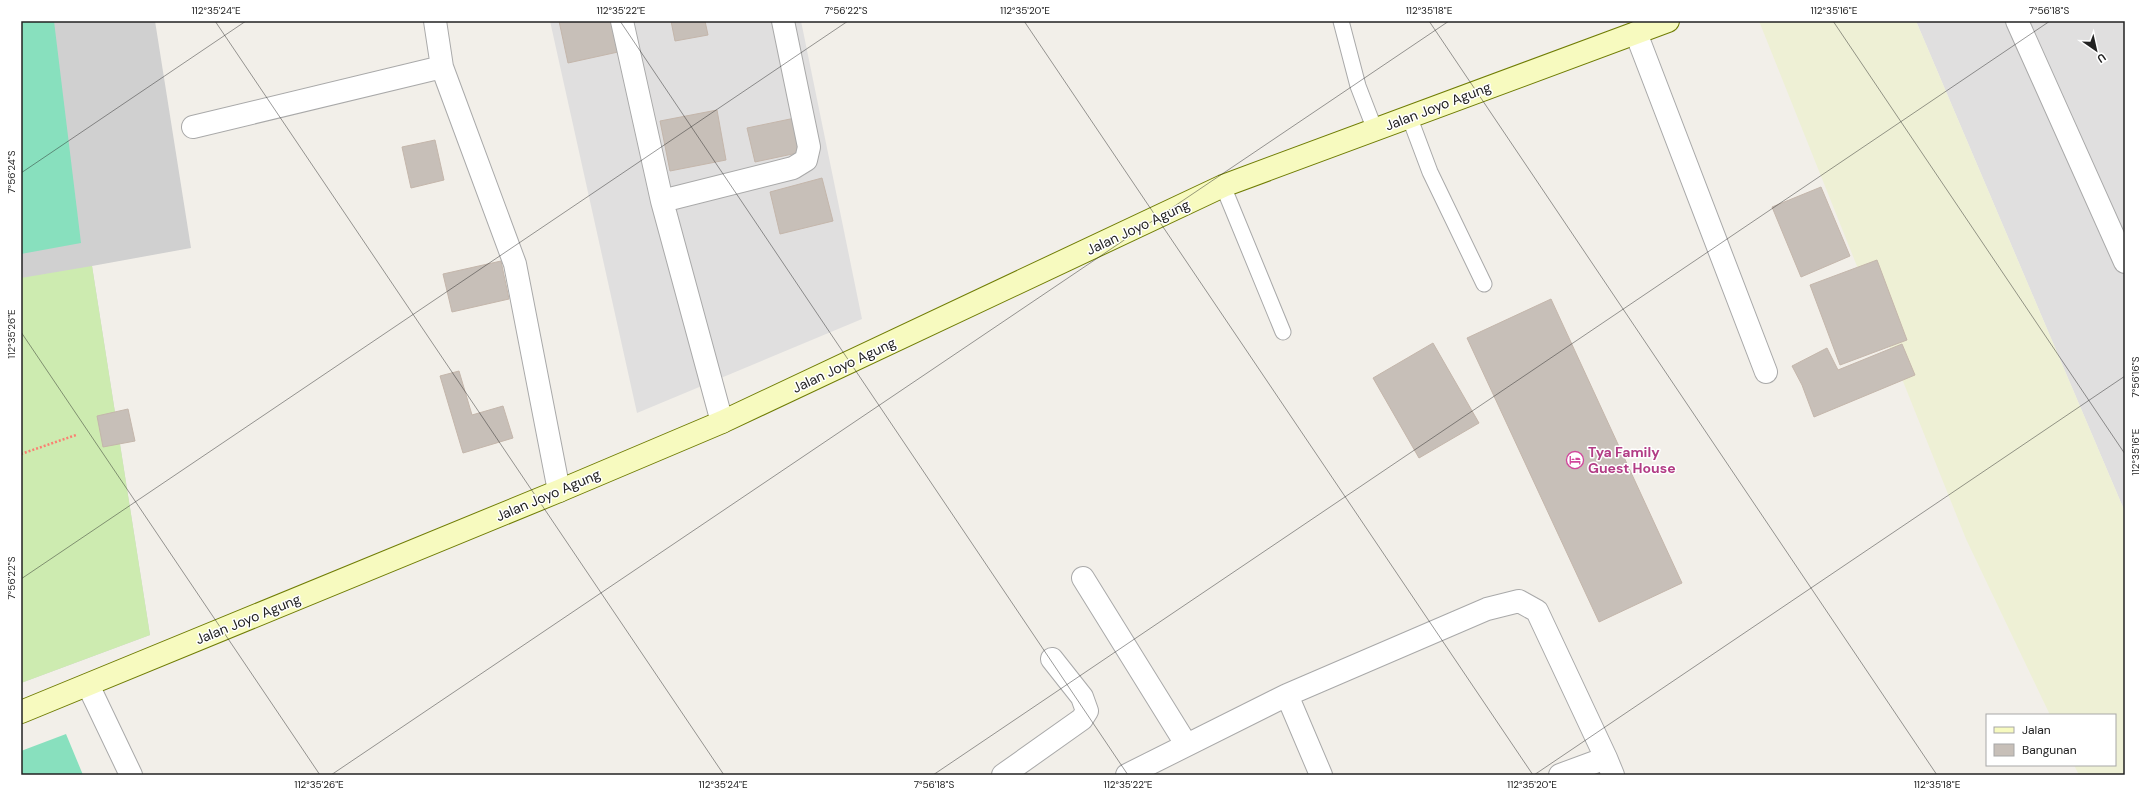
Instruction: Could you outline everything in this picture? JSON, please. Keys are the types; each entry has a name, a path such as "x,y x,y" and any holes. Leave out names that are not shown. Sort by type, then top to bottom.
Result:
{"main road":[{"name":"Jalan Joyo Agung","path":"21,712 559,491 722,422 1223,186 1668,21"}],"street":[{"path":"435,21 442,67 514,264 559,491"},
{"path":"622,21 662,201 722,422"},
{"path":"662,201 793,168 806,160 809,147 784,21"},
{"path":"2017,21 2125,262"},
{"path":"1636,33 1766,372"},
{"path":"193,127 442,67"},
{"path":"1083,578 1186,744"},
{"path":"1127,775 1186,744 1287,695 1487,609 1519,601 1536,611 1610,766 1560,775"},
{"path":"1003,775 1082,719 1087,711 1082,697 1052,659"},
{"path":"88,685 131,775"},
{"path":"1287,695 1321,775"}],"lane":[{"path":"1341,21 1358,86 1375,130"},
{"path":"1409,116 1430,172 1484,284"},
{"path":"1223,186 1283,332"}],"path":[{"path":"21,454 76,435"}],"shaded area":[{"path":"21,21 155,21 191,248 92,266 150,635 21,683"},
{"path":"550,21 801,21 862,319 637,413"},
{"path":"1916,21 2125,21 2125,512"}],"green space":[{"path":"21,21 54,21 81,243 21,254"},
{"path":"1759,21 1916,21 2125,512 2125,775 2079,775 2074,766 2116,766 2116,714 2050,714 1966,539"},
{"path":"92,266 150,635 21,683 21,278"},
{"path":"66,734 83,775 21,775 21,751"}],"building":[{"path":"559,21 611,21 618,52 568,63"},
{"path":"671,21 705,21 708,35 675,41"},
{"path":"717,110 726,160 670,171 660,121"},
{"path":"795,118 802,152 755,162 747,128"},
{"path":"435,140 444,180 411,188 402,147"},
{"path":"822,178 833,221 780,234 770,192"},
{"path":"1821,187 1850,256 1801,277 1772,207"},
{"path":"1877,260 1907,340 1840,365 1810,285"},
{"path":"501,261 509,299 452,312 443,274"},
{"name":"Tya Family Guest House","path":"1551,299 1682,583 1599,622 1467,338"},
{"path":"1433,343 1479,423 1419,458 1373,378"},
{"path":"1902,344 1915,375 1814,417 1802,385 1792,366 1827,348 1838,370"},
{"path":"459,371 472,415 503,406 513,438 463,453 440,376"},
{"path":"128,409 135,441 103,447 97,416"}],"place":[{"name":"Tya Family Guest House","path":"1575,460"}]}
